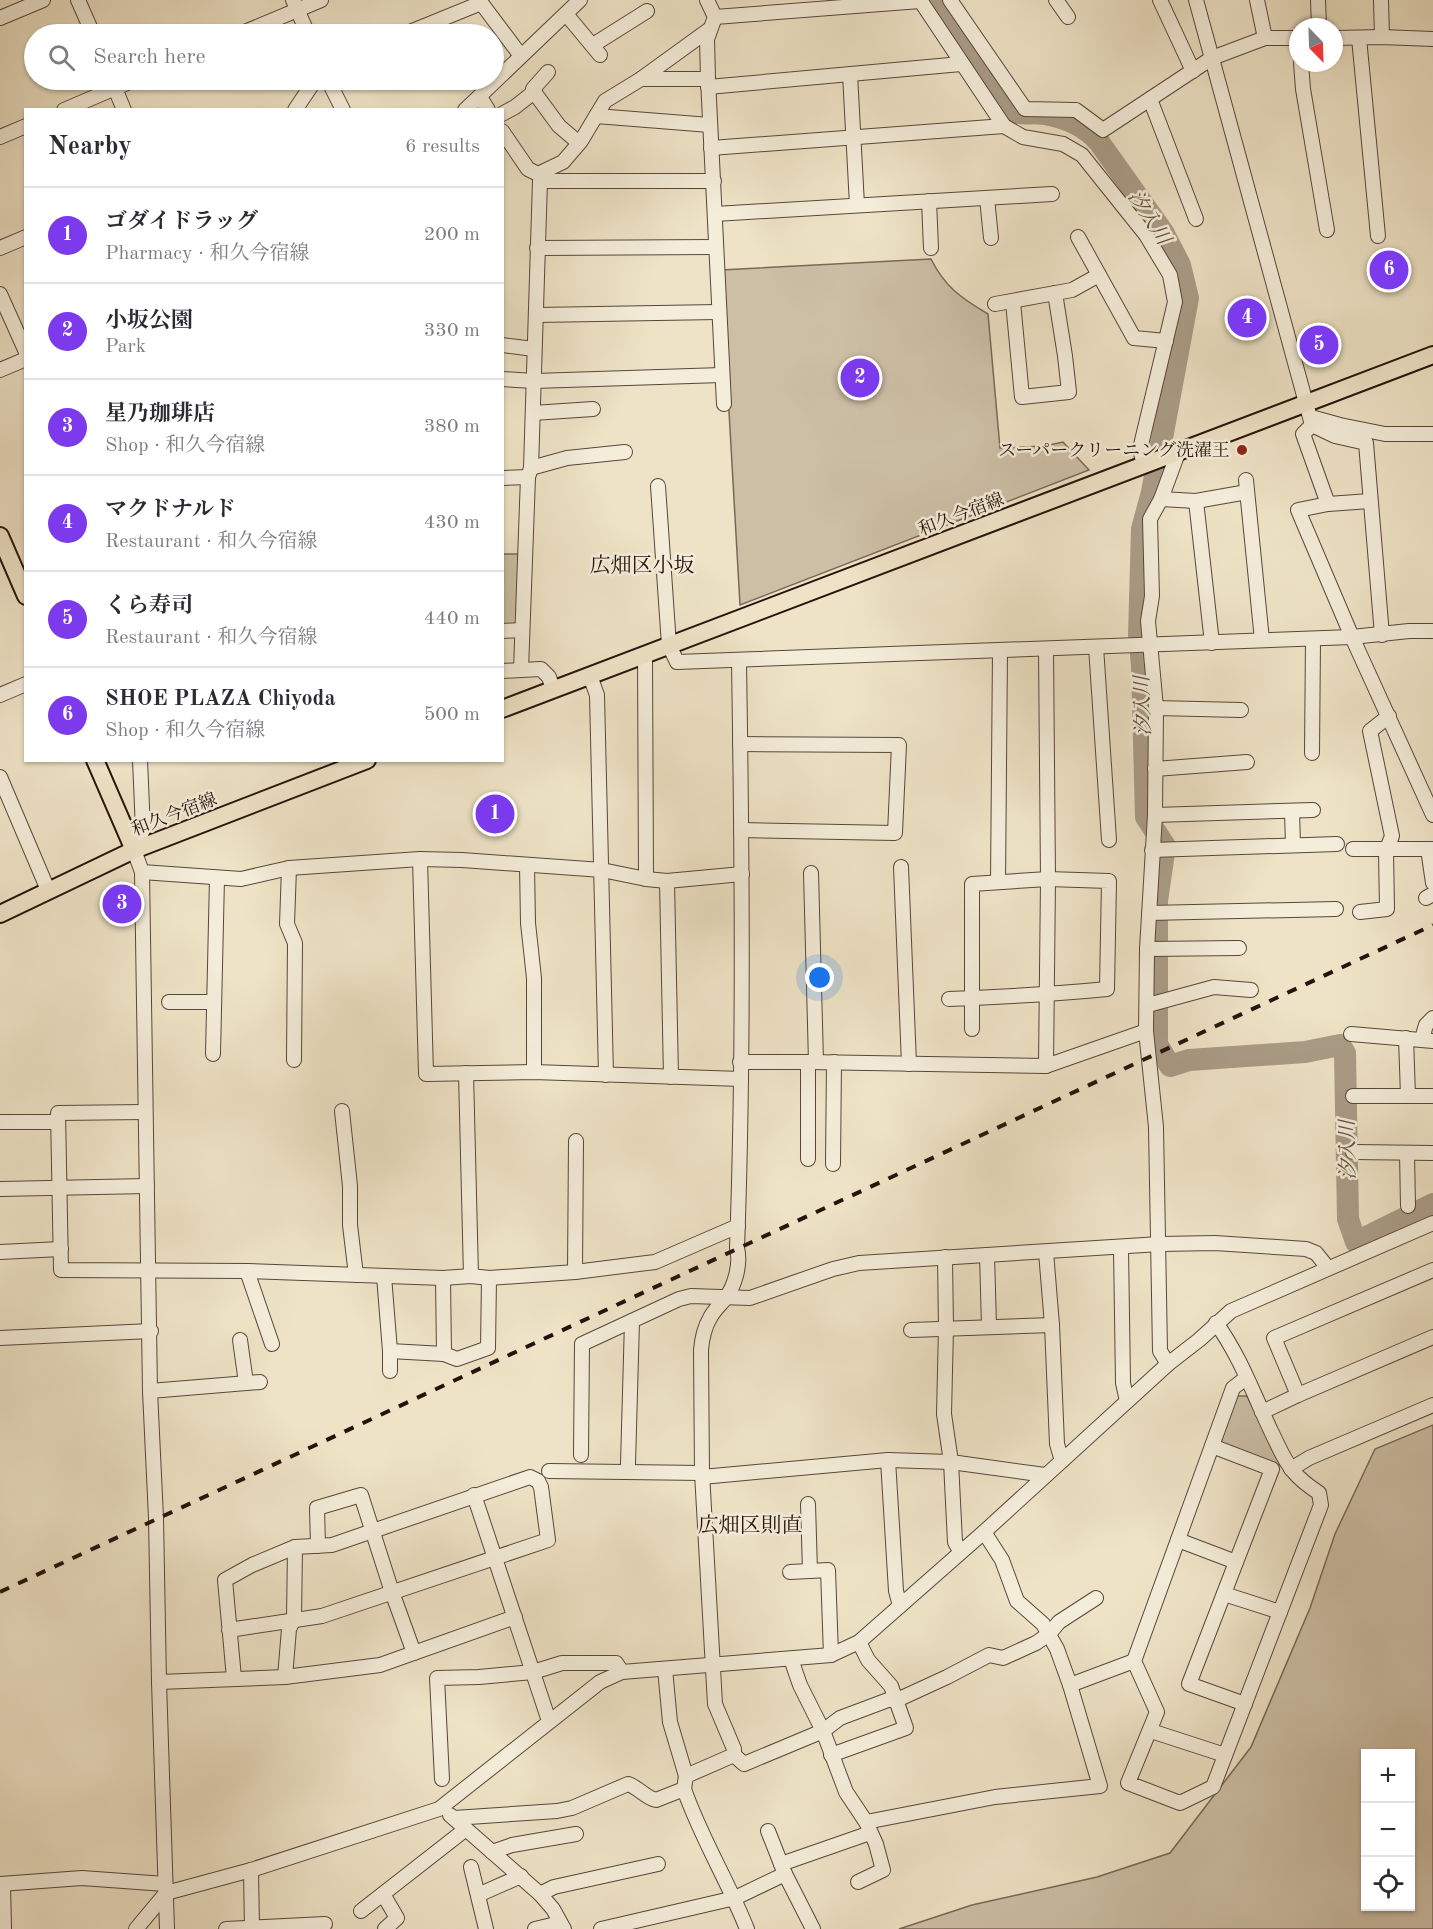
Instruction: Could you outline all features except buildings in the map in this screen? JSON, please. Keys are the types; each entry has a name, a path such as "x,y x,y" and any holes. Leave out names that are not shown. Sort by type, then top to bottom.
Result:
{"main road":[{"name":"和久今宿線","path":"504,708 1174,454 1309,415 1433,355"},
{"path":"0,536 24,591"},
{"path":"96,762 134,850"},
{"name":"和久今宿線","path":"0,914 134,850 363,762"}],"street":[{"path":"0,18 43,0"},
{"path":"78,0 89,24"},
{"path":"259,24 295,5 321,0"},
{"path":"504,73 580,0"},
{"path":"707,0 712,23 707,39 708,83 724,404"},
{"path":"539,178 563,162 579,143 605,101 640,79 712,23 830,4 920,0 1004,126 1023,137 1063,144 1082,155 1146,236 1170,275 1175,302 1140,449 1144,465"},
{"path":"950,0 1025,109 1076,110 1104,130 1212,58 1265,38 1289,38"},
{"path":"1056,0 1068,17"},
{"path":"1161,0 1193,71"},
{"path":"1196,0 1309,415 1303,434 1328,504"},
{"path":"1257,0 1265,38"},
{"path":"1318,0 1319,18"},
{"path":"1381,0 1382,37"},
{"path":"428,24 480,2 497,24"},
{"path":"295,5 304,24"},
{"path":"566,14 597,50 647,11"},
{"path":"504,34 521,56"},
{"path":"1343,38 1433,39"},
{"path":"1359,38 1378,236"},
{"path":"640,79 708,83 961,64"},
{"path":"504,113 534,92 533,89 548,72"},
{"path":"1302,72 1327,230"},
{"path":"850,74 857,205"},
{"path":"68,108 102,90"},
{"path":"116,90 123,108"},
{"path":"296,108 308,90"},
{"path":"333,90 342,108"},
{"path":"467,108 486,90"},
{"path":"534,92 560,126 579,143"},
{"path":"480,96 487,108"},
{"path":"1150,99 1196,219"},
{"path":"596,116 710,124"},
{"path":"711,148 1004,126"},
{"path":"0,137 24,127"},
{"path":"504,134 528,168 539,178 714,181"},
{"path":"521,670 533,413 539,178"},
{"path":"715,214 1052,194"},
{"path":"987,198 991,238"},
{"path":"929,201 931,248"},
{"path":"1078,237 1134,338 1166,341"},
{"path":"0,248 24,238"},
{"path":"537,248 715,247"},
{"path":"995,304 1072,290 1099,275"},
{"path":"0,294 24,348"},
{"path":"1013,302 1022,397 1069,392 1055,294"},
{"path":"536,315 718,312"},
{"path":"504,345 534,349"},
{"path":"0,370 24,360"},
{"path":"504,380 722,375"},
{"path":"533,413 593,409"},
{"path":"1309,415 1340,425 1385,434 1433,434"},
{"path":"1309,415 1335,436 1366,442 1382,635"},
{"path":"504,478 530,472 567,458 625,452"},
{"path":"1168,1364 1160,1352 1160,1244 1156,1127 1146,1031 1147,949 1153,913 1152,843 1155,815 1156,708 1148,621 1152,596 1150,519 1161,499 1174,454"},
{"path":"658,486 669,645 677,662 1313,639 1433,631"},
{"path":"1161,499 1196,501 1246,486 1262,640"},
{"path":"1196,501 1212,642"},
{"path":"1370,501 1328,504 1298,510 1352,637 1430,797 1433,815"},
{"path":"504,631 522,630"},
{"path":"1312,753 1313,639"},
{"path":"1096,647 1108,840"},
{"path":"1046,649 1048,879 1046,1066"},
{"path":"998,882 999,651"},
{"path":"645,655 646,879"},
{"path":"739,661 742,874 737,1269 727,1297 711,1315 703,1332 701,1350 702,1475 715,1704 734,1749 734,1755 744,1764 823,1731 840,1718 888,1700 897,1700 989,1655 1003,1658 1036,1643 1049,1634 1059,1622 1096,1598"},
{"path":"504,671 541,669 549,677 553,689"},
{"path":"590,676 597,695 606,1075"},
{"path":"3,693 24,685"},
{"path":"1156,708 1241,710"},
{"path":"1360,912 1388,909 1386,850 1392,836 1370,731 1389,716"},
{"path":"740,744 899,745 895,833 741,830"},
{"path":"140,762 143,830 134,850 142,872 151,1332 150,1391 156,1518 167,1929"},
{"path":"1155,769 1247,762"},
{"path":"0,777 4,799 48,890"},
{"path":"1155,815 1313,810"},
{"path":"1292,811 1293,845"},
{"path":"1152,843 1167,850 1337,844"},
{"path":"1353,849 1430,849 1433,883"},
{"path":"142,872 242,879 289,868 420,859 602,870 667,881 742,874"},
{"path":"420,859 426,1074 534,1072 741,1079"},
{"path":"527,865 528,923 534,978 534,1072"},
{"path":"902,867 909,1064"},
{"path":"289,868 287,924 296,943 294,1060"},
{"path":"808,1159 812,1062 812,873"},
{"path":"213,1054 217,878"},
{"path":"949,999 972,998 1047,995 1107,989 1109,881 1048,879 972,884 972,998 972,1029"},
{"path":"667,881 671,1077"},
{"path":"1153,913 1336,909"},
{"path":"1147,949 1239,948"},
{"path":"1148,1005 1214,987 1251,990"},
{"path":"169,1002 214,1002"},
{"path":"1351,1034 1427,1040 1426,1025 1433,1018"},
{"path":"740,1062 1046,1066 1146,1031"},
{"path":"1406,1038 1408,1096"},
{"path":"833,1164 834,1062"},
{"path":"466,1073 471,1276"},
{"path":"1353,1096 1433,1096"},
{"path":"342,1111 356,1275"},
{"path":"146,1112 58,1113 61,1270 247,1271 489,1278 575,1272 655,1262 738,1226"},
{"path":"0,1122 58,1122"},
{"path":"575,1272 576,1141"},
{"path":"1353,1152 1433,1154"},
{"path":"1407,1153 1408,1206"},
{"path":"0,1189 147,1186"},
{"path":"4,1929 2,1884 82,1878 165,1888 250,1870 439,1809 600,1682 622,1672 831,1655 859,1642 984,1532 1168,1364 1231,1311 1433,1223"},
{"path":"581,1455 582,1344 679,1299 691,1296 750,1298 833,1269 859,1263 1160,1244 1215,1243 1306,1250 1316,1253 1328,1268"},
{"path":"1121,1248 1124,1383 1127,1401"},
{"path":"0,1252 61,1249"},
{"path":"1046,1252 1058,1444 1062,1461"},
{"path":"987,1255 989,1326"},
{"path":"945,1257 944,1414 951,1462 955,1542 960,1551"},
{"path":"1298,1395 1274,1338 1433,1270"},
{"path":"247,1271 272,1344"},
{"path":"384,1276 390,1371"},
{"path":"442,1278 444,1354"},
{"path":"390,1351 444,1354 458,1359 488,1348 489,1278"},
{"path":"628,1464 632,1321"},
{"path":"1216,1323 1226,1336 1292,1469 1299,1478 1319,1493 1321,1505 1213,1787 1180,1803 1128,1783 1157,1712 1134,1661 1233,1388 1246,1378"},
{"path":"910,1330 1052,1325"},
{"path":"0,1338 151,1332"},
{"path":"1262,1412 1433,1337"},
{"path":"240,1340 246,1383"},
{"path":"150,1391 260,1382"},
{"path":"1292,1469 1309,1458 1433,1405"},
{"path":"1212,1446 1272,1469 1189,1684 1245,1704"},
{"path":"888,1460 896,1591 900,1606"},
{"path":"549,1472 702,1475 888,1460 951,1462 1045,1475"},
{"path":"229,1630 322,1616 548,1540 541,1487 538,1481 530,1477 332,1545 295,1547 252,1565 225,1580 229,1630 234,1678"},
{"path":"318,1546 317,1508 361,1495 414,1653"},
{"path":"474,1495 549,1721"},
{"path":"808,1504 810,1571"},
{"path":"602,1929 735,1898 783,1869 868,1828 995,1797 1100,1786 1058,1649 1043,1624 1017,1601 1002,1560 984,1532"},
{"path":"1178,1540 1236,1562"},
{"path":"285,1677 289,1629 294,1619 295,1547"},
{"path":"790,1572 828,1570 831,1655"},
{"path":"1224,1594 1280,1612"},
{"path":"159,1682 285,1677 380,1665 515,1617"},
{"path":"831,1755 906,1728 891,1686 868,1660 859,1642"},
{"path":"791,1659 800,1685 823,1731 846,1792 876,1844 883,1870 858,1882"},
{"path":"1070,1685 1134,1661"},
{"path":"442,1779 437,1678 533,1672 562,1663 616,1663 622,1672"},
{"path":"665,1669 670,1722 685,1782 714,1862 735,1898 747,1929"},
{"path":"1150,1731 1225,1755"},
{"path":"454,1818 572,1808 628,1784 636,1787 652,1800 734,1755"},
{"path":"439,1809 454,1818 505,1866 521,1876 540,1894 553,1909 562,1926 535,1929"},
{"path":"556,1811 561,1837"},
{"path":"361,1911 466,1829"},
{"path":"768,1832 783,1869 813,1929"},
{"path":"492,1852 512,1845 576,1834"},
{"path":"540,1894 554,1887 658,1864"},
{"path":"471,1867 486,1929"},
{"path":"250,1870 252,1928"},
{"path":"478,1895 521,1876"},
{"path":"136,1929 165,1888"},
{"path":"383,1894 397,1918 385,1929"},
{"path":"226,1929 325,1924"}],"shaded area":[{"path":"931,259 942,277 955,291 988,314 1000,448 1044,446 1063,442 1089,470 740,605 721,270"},
{"path":"504,554 518,554 518,625 504,625"},
{"path":"1237,1396 1247,1396 1280,1463 1278,1467 1223,1447 1220,1438"},
{"path":"1433,1425 1433,1929 899,1929 972,1905 1097,1877 1170,1853 1251,1747 1310,1608 1335,1534 1375,1449"}],"waterway":[{"name":"汐入川","path":"934,0 1001,104 1018,113 1045,114 1068,120 1088,131 1099,142 1163,232 1180,265 1188,298 1152,492 1142,529 1139,635 1142,665 1146,817 1165,846 1157,901 1157,1044 1170,1066 1189,1060 1305,1052 1340,1045 1345,1053 1348,1219 1356,1242 1433,1204"}],"railway":[{"path":"0,1592 1433,925"}],"place":[{"name":"SHOE PLAZA Chiyoda","path":"1389,270"},
{"name":"マクドナルド","path":"1247,318"},
{"name":"くら寿司","path":"1319,345"},
{"name":"小坂公園","path":"860,378"},
{"name":"スーパークリーニング洗濯王","path":"1242,450"},
{"name":"ゴダイドラッグ","path":"495,814"},
{"name":"星乃珈琲店","path":"122,904"}],"district":[{"name":"広畑区小坂","path":"642,565"},
{"name":"広畑区則直","path":"750,1525"}]}
